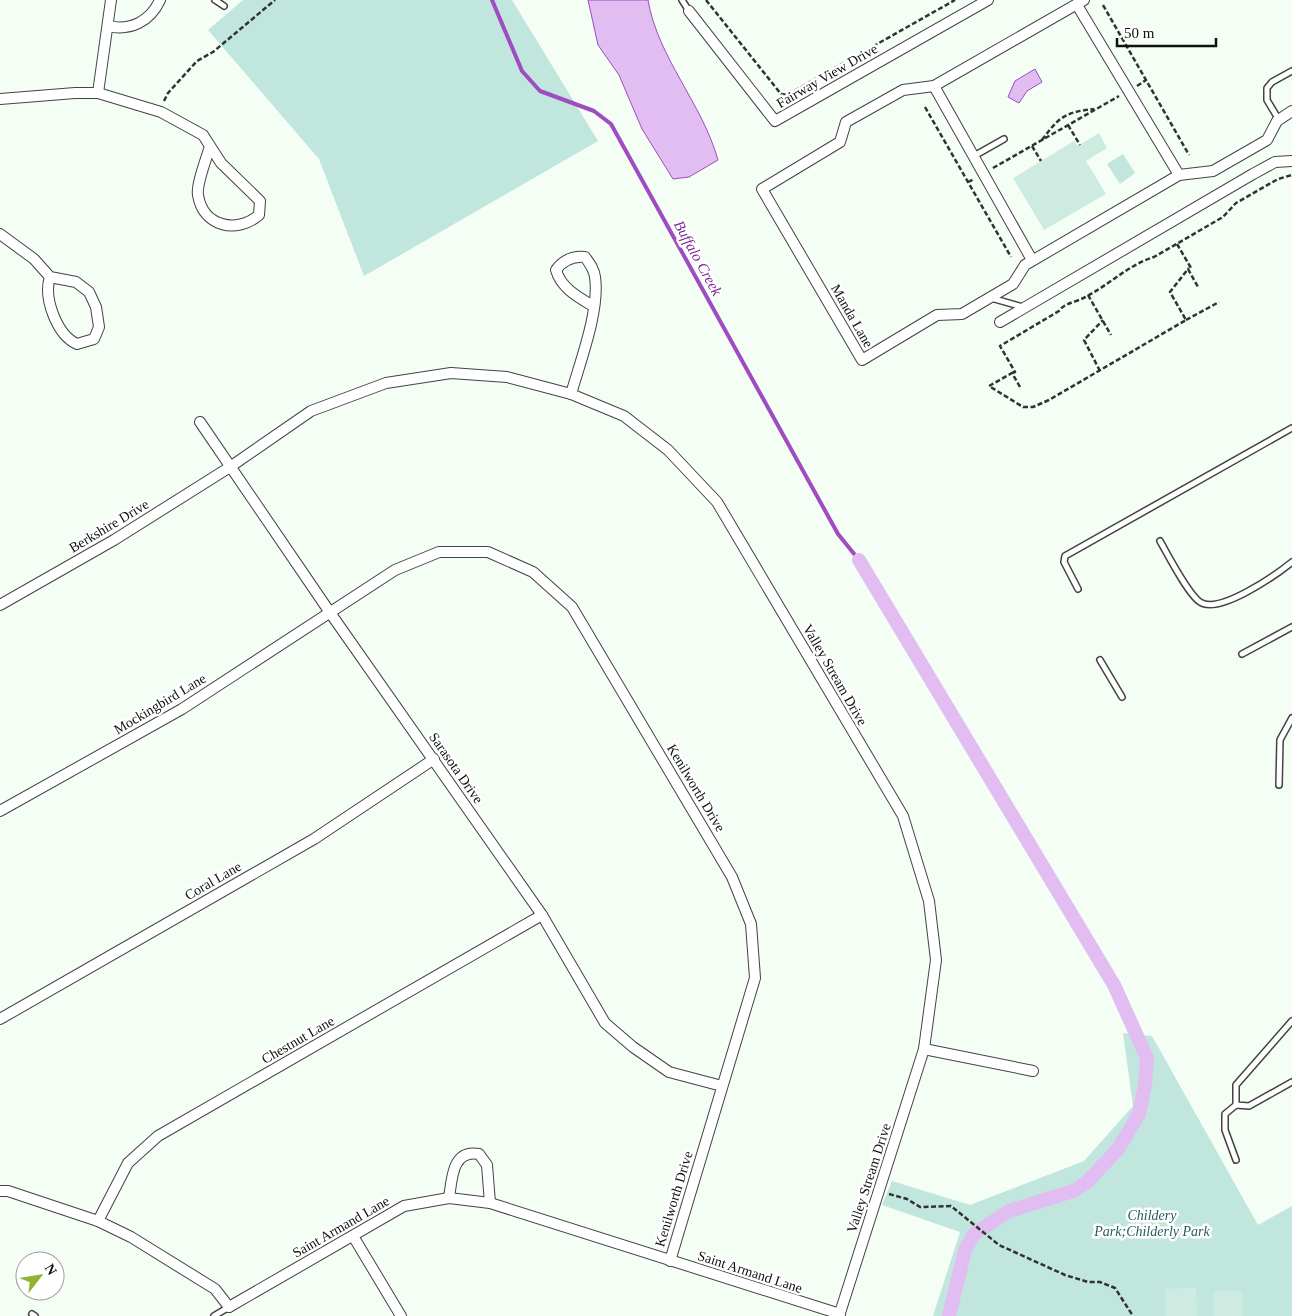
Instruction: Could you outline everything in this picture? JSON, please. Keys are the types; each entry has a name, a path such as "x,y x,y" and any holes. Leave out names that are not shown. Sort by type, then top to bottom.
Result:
{"street":[{"path":"98,93 108,26 108,4 111,0"},
{"path":"108,26 122,29 132,27 147,18 160,0"},
{"name":"Fairway View Drive","path":"689,11 775,121 988,0"},
{"path":"1080,2 1128,90 1179,175"},
{"name":"Manda Lane","path":"1080,2 934,86 903,90 846,122 840,142 762,189 862,360 937,315 962,314 990,298 1013,284 1024,265 1179,175 1213,171 1267,140 1279,120 1292,111"},
{"path":"934,86 1032,260"},
{"path":"0,99 75,92 98,93 159,111 203,135 221,163 260,201 259,215 249,224 225,226 208,217 197,194 210,146"},
{"path":"1000,322 1252,174 1275,162 1292,161"},
{"path":"0,234 34,259 50,277 76,282 89,292 96,307 99,327 94,339 77,344 67,340 57,323 50,302 48,285 50,277"},
{"path":"571,394 589,330 593,306 595,277 592,266 585,257 578,256 562,262 556,270 561,282 578,297 593,306"},
{"name":"Valley Stream Drive","path":"230,468 311,411 386,383 451,373 508,377 571,394 624,416 668,450 717,502 904,816 928,901 936,960 924,1049 839,1315"},
{"name":"Sarasota Drive","path":"200,422 331,614 542,915 605,1023 633,1047 669,1072 722,1086"},
{"name":"Berkshire Drive","path":"0,605 114,540 230,468"},
{"name":"Kenilworth Drive","path":"331,614 396,570 439,552 488,552 533,572 572,607 732,877 751,924 755,978 670,1261"},
{"name":"Mockingbird Lane","path":"0,811 182,709 331,614"},
{"name":"Coral Lane","path":"0,1019 314,839 434,759"},
{"name":"Chestnut Lane","path":"98,1221 128,1163 158,1136 542,915"},
{"path":"924,1049 1033,1071"},
{"path":"449,1198 453,1169 463,1156 472,1153 479,1154 487,1165 490,1203"},
{"path":"0,1191 8,1191 98,1221 132,1237 215,1290 229,1312"},
{"name":"Saint Armand Lane","path":"229,1312 404,1206 449,1198 490,1203 839,1315"},
{"path":"353,1236 401,1316"}],"lane":[{"path":"215,0 224,6"},
{"path":"682,0 689,11"},
{"path":"1279,120 1267,100 1267,88 1272,82 1292,71"},
{"path":"974,156 1004,139"},
{"path":"990,298 1025,307"},
{"path":"1078,589 1064,562 1065,556 1292,428"},
{"path":"1160,541 1192,594 1200,602 1208,605 1216,606 1230,601 1292,562"},
{"path":"1242,654 1292,627"},
{"path":"1100,660 1122,697"},
{"path":"1279,785 1280,740 1292,718"},
{"path":"1236,1106 1236,1085 1292,1021"},
{"path":"1236,1160 1225,1130 1225,1114 1236,1106 1249,1106 1292,1082"},
{"path":"214,1316 229,1312"}],"path":[{"path":"159,111 168,93 197,61 213,52 275,0"},
{"path":"706,0 781,94 787,95 955,0"},
{"path":"1103,5 1189,155"},
{"path":"968,182 1146,80"},
{"path":"925,107 1011,257"},
{"path":"1041,141 1058,119 1068,112 1096,109"},
{"path":"1068,125 1080,145"},
{"path":"1032,146 1041,161"},
{"path":"1020,387 1000,346 1059,311 1064,305 1088,295 1134,268 1142,260 1177,244 1223,217 1236,203 1278,179 1292,175"},
{"path":"1177,244 1191,268 1188,269 1170,292 1186,320"},
{"path":"1188,269 1198,287"},
{"path":"1088,295 1111,335"},
{"path":"1012,373 989,386 1023,407 1033,407 1049,400 1219,302"},
{"path":"1100,371 1084,340 1102,320"},
{"path":"879,1191 907,1199 920,1206 946,1205 960,1211 999,1245 1065,1275 1088,1282 1100,1282 1115,1288 1133,1316"}],"green space":[{"path":"243,0 512,0 598,141 364,276 319,159 208,30"},
{"path":"1123,154 1135,173 1120,184 1107,164"},
{"name":"Childery Park;Childerly Park","path":"1123,1033 1152,1036 1258,1225 1292,1206 1292,1316 933,1316 960,1232 882,1205 892,1181 970,1205 1084,1161 1133,1106"}],"shaded area":[{"path":"588,0 648,0 653,21 661,41 702,119 718,160 689,177 673,179 642,129 619,75 598,45"},
{"path":"1035,69 1042,82 1027,91 1019,103 1008,97 1015,81"},
{"path":"1099,133 1107,148 1086,161 1106,194 1044,230 1013,178 1074,141 1078,146"},
{"path":"1196,1287 1197,1316 1166,1316 1165,1289"},
{"path":"1214,1291 1242,1291 1242,1316 1214,1316"}],"waterway":[{"name":"Buffalo Creek","path":"492,0 522,71 540,91 594,111 611,124 838,534 859,560"},
{"path":"859,560 1114,985 1147,1058 1145,1085 1139,1114 1118,1149 1088,1181 1076,1190 1009,1211 974,1234 965,1250 949,1316"}]}
